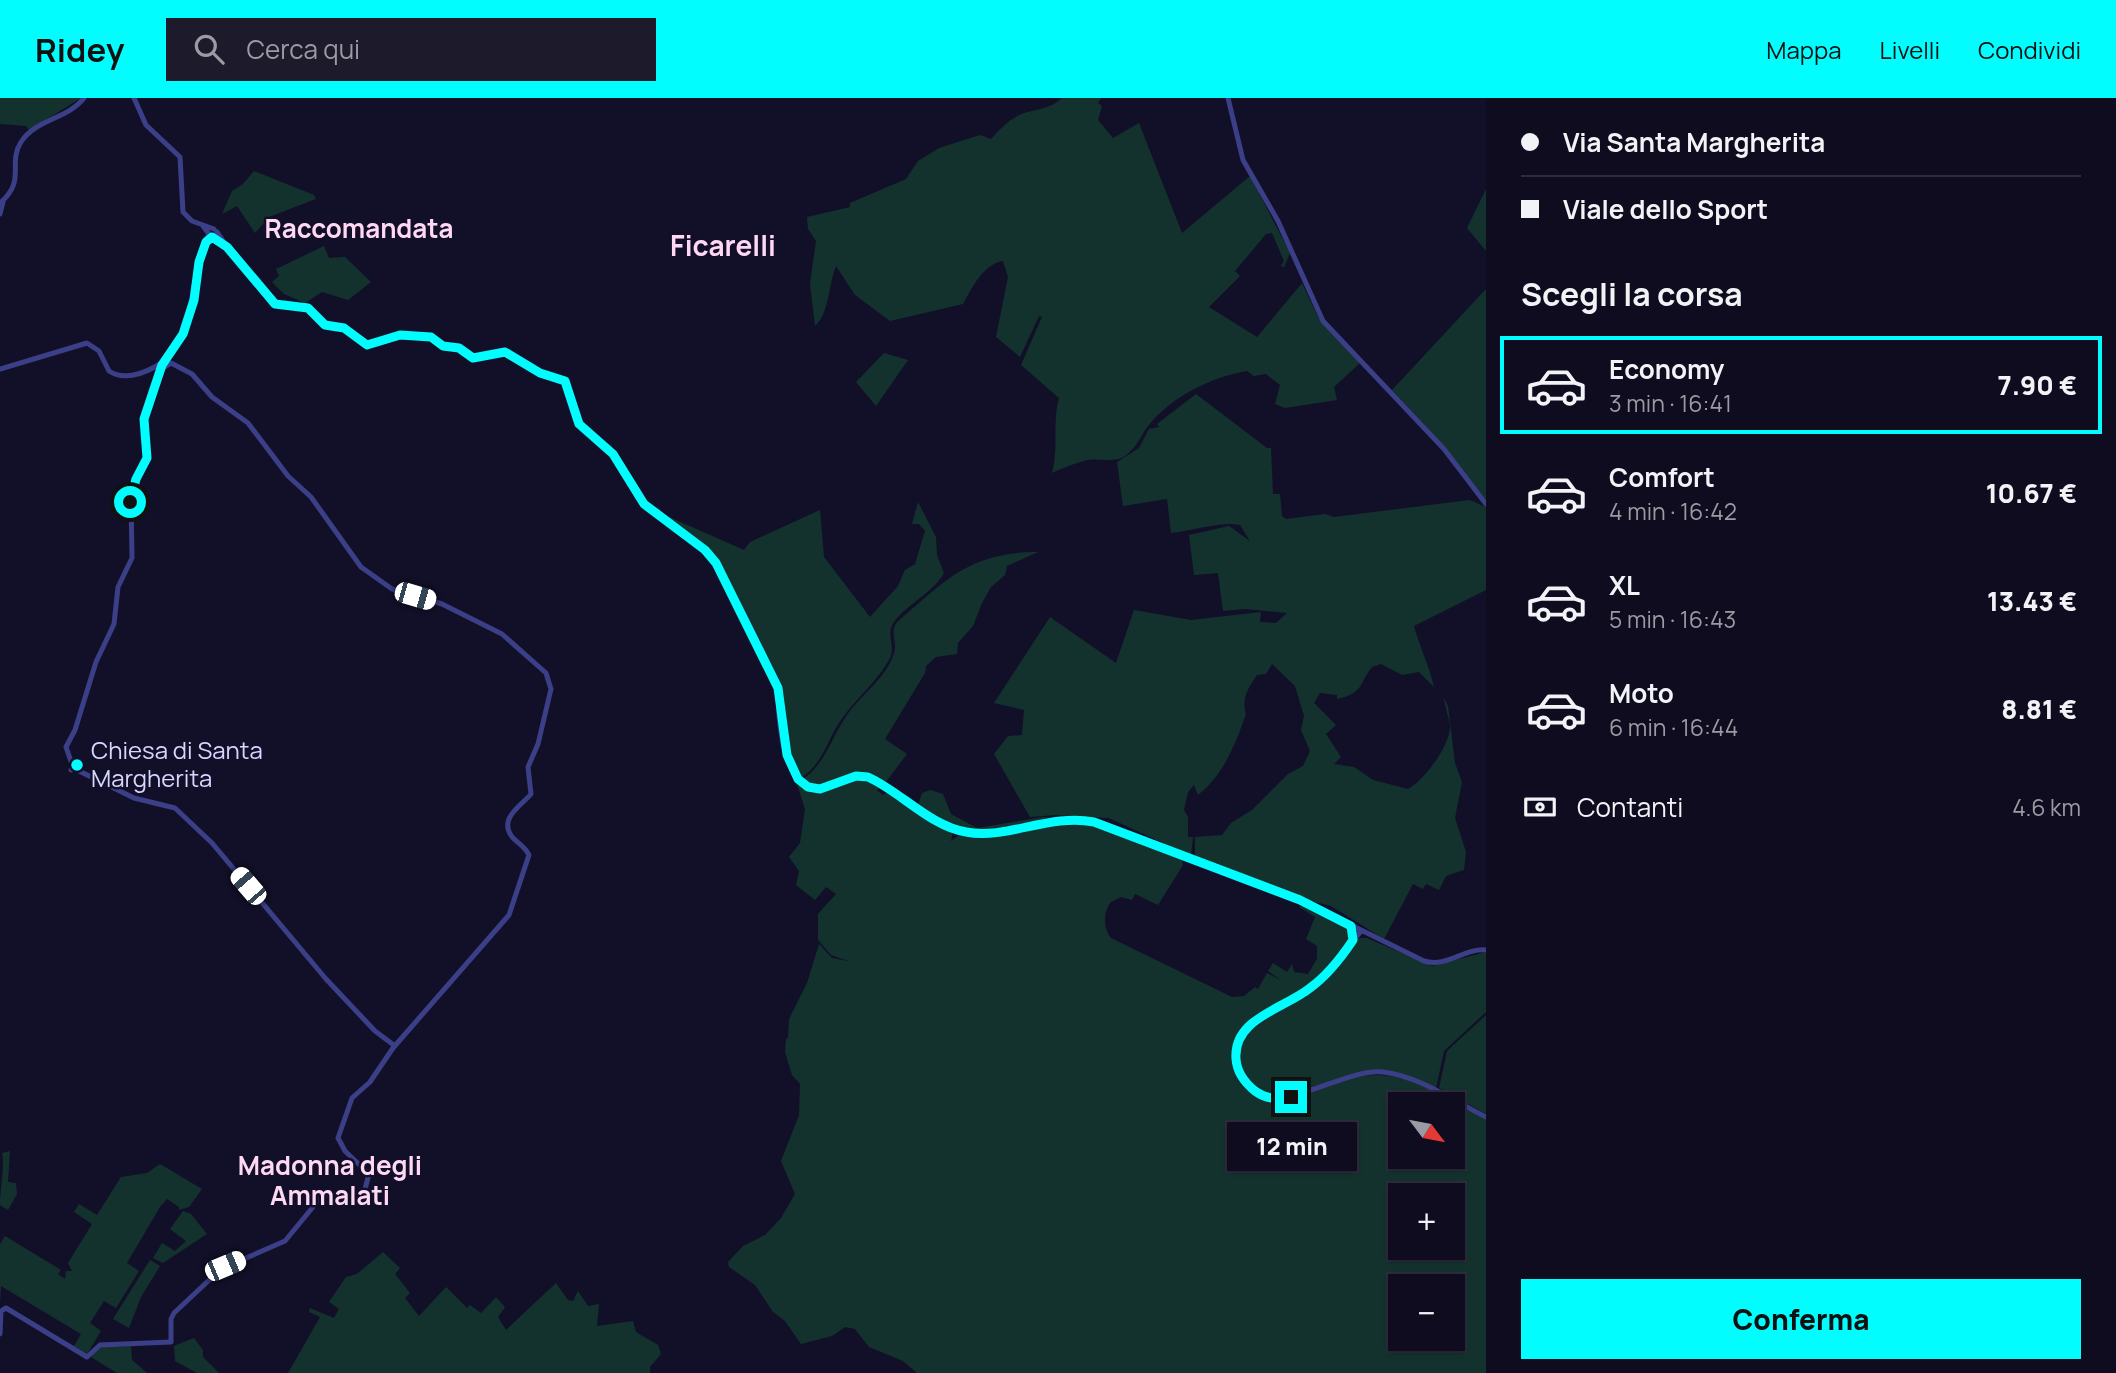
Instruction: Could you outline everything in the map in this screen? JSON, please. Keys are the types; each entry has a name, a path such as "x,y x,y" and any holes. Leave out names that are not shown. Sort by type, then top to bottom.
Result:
{"street":[{"path":"0,214 2,203 12,193 18,148 23,140 40,124 74,107 84,98"},
{"path":"134,98 146,125 180,157 181,209 187,218 200,224 227,247 275,304 308,308 325,325 344,328 367,345 400,335 431,337 443,346 459,348 473,358 505,352 540,373 565,381 579,424 608,449 650,509 705,550 722,572 778,688 780,719 790,766 798,779 808,787 820,789 856,776 868,777 948,826 968,833 985,833 1067,819 1094,822 1300,900 1432,963 1486,950"},
{"path":"1228,98 1243,160 1278,220 1320,316 1444,449 1486,503"},
{"path":"0,203 12,193"},
{"path":"212,233 199,262 194,300 183,334 159,370 143,425 146,461 136,479 131,499 132,558 118,587 114,624 96,662 76,729 66,747 72,767 130,797 175,808 212,843 326,979 375,1031 395,1046"},
{"path":"0,369 92,344 107,369 115,375 159,370 171,363 180,366 198,379 212,397 244,419 291,479 311,497 361,567 391,589 442,604 505,635 550,679 551,689 538,744 528,766 531,794 512,812 508,823 512,836 530,855 510,912 395,1046 370,1082 352,1098 339,1132 340,1145 370,1177 362,1192 346,1195 331,1190 321,1197 285,1241 222,1269 174,1314 171,1319 172,1342 100,1345 88,1357 6,1308 1,1311 0,1334"},
{"path":"1351,926 1353,940"},
{"path":"1361,931 1336,964 1311,987 1247,1026 1236,1052 1237,1065 1245,1082 1265,1096 1286,1098 1340,1079 1383,1072 1411,1080 1486,1117"}],"green space":[{"path":"0,98 81,98 29,130 26,126 0,124"},
{"path":"1062,98 1101,98 1098,103 1102,106 1098,120 1113,138 1139,123 1182,233 1250,176 1290,253 1284,267 1281,266 1284,261 1272,233 1266,234 1235,271 1240,276 1209,307 1257,337 1302,283 1318,317 1360,363 1334,387 1337,400 1285,408 1275,404 1280,385 1266,374 1254,376 1247,371 1233,374 1206,383 1168,406 1148,426 1125,456 1112,460 1088,460 1052,473 1059,398 1021,365 1042,317 1039,316 1020,357 996,337 1008,277 1003,261 984,272 963,304 890,321 855,295 836,266 826,306 815,326 810,284 816,241 808,229 807,217 850,207 850,203 906,179 918,161 939,148 980,135 991,139 1014,118 1048,107"},
{"path":"254,171 314,195 316,199 269,217 255,233 237,206 222,214 232,191 243,184"},
{"path":"1486,189 1486,251 1467,228"},
{"path":"324,246 329,258 345,257 371,282 348,300 322,292 305,303 284,294 272,282 279,276 276,269"},
{"path":"1486,289 1486,501 1445,447 1392,390"},
{"path":"884,353 908,360 876,406 856,382"},
{"path":"1196,394 1267,448 1271,448 1273,494 1280,494 1282,516 1286,519 1325,514 1334,517 1470,500 1486,507 1486,590 1414,626 1434,687 1419,672 1402,675 1381,664 1372,667 1352,694 1337,699 1337,695 1320,693 1314,703 1336,725 1326,734 1341,757 1334,764 1354,767 1373,780 1408,789 1429,770 1446,742 1450,726 1444,698 1448,706 1455,763 1462,782 1455,818 1466,852 1464,870 1446,876 1439,890 1426,884 1423,889 1413,884 1384,939 1331,906 1300,898 1195,857 1195,837 1222,835 1231,823 1252,810 1288,774 1303,766 1310,751 1301,730 1304,716 1295,686 1272,664 1266,674 1257,675 1249,688 1244,703 1246,714 1222,769 1198,795 1194,785 1188,792 1184,810 1188,817 1188,837 1193,837 1191,856 1109,818 1056,815 1030,817 994,754 1008,736 1022,735 1024,710 994,703 1050,617 1116,663 1134,610 1191,620 1261,612 1260,622 1276,623 1287,613 1246,609 1223,611 1218,573 1194,575 1189,535 1229,526 1250,541 1240,525 1216,525 1171,533 1167,499 1123,506 1117,462 1139,448 1149,429 1159,427 1157,424"},
{"path":"918,502 936,537 937,555 944,573 933,587 906,609 891,626 890,658 843,717 821,757 801,778 788,751 781,697 721,566 712,554 667,516 744,550 750,542 820,510 824,557 870,617 898,586 905,570 915,564 925,531 919,524 912,524"},
{"path":"1038,552 1007,566 1005,575 991,587 973,626 958,643 957,654 936,657 926,666 925,673 885,739 907,754 885,783 858,773 819,787 802,780 822,759 851,710 885,671 894,653 894,630 897,622 945,581 976,563 1014,553"},
{"path":"866,779 881,787 877,790 883,795 887,792 953,831 951,841 961,834 974,837 1067,822 1094,824 1182,858 1183,865 1158,905 1135,894 1132,900 1121,897 1108,906 1105,915 1106,930 1111,938 1232,997 1244,996 1255,987 1258,989 1267,973 1282,981 1268,971 1273,963 1287,972 1292,964 1294,972 1308,974 1317,959 1317,946 1306,939 1315,917 1299,907 1304,905 1347,928 1352,937 1334,963 1319,978 1293,997 1257,1015 1244,1025 1234,1052 1237,1073 1246,1088 1256,1097 1268,1100 1294,1097 1331,1083 1374,1075 1401,1078 1434,1092 1388,1092 1388,1169 1465,1169 1465,1108 1486,1119 1486,1373 917,1373 903,1361 869,1347 855,1329 845,1327 832,1336 801,1344 785,1321 773,1312 755,1285 729,1267 728,1262 743,1246 765,1235 781,1218 795,1194 781,1161 799,1115 800,1084 792,1075 785,1052 789,1019 807,983 819,944 832,958 848,961 831,955 818,940 818,914 836,894 826,887 815,900 796,885 799,871 789,857 800,843 805,809 797,784 820,792 851,783 851,780"},
{"path":"930,790 943,794 951,814 977,828 1043,817 1061,818 979,831 950,825 918,805 922,793"},
{"path":"1359,938 1367,938 1432,966 1486,952 1486,1012 1444,1051 1436,1088 1383,1070 1359,1072 1282,1094 1265,1092 1251,1084 1241,1068 1238,1054 1245,1033 1267,1014 1319,983"},
{"path":"1486,1015 1486,1114 1465,1102 1465,1092 1446,1092 1439,1088 1447,1051"},
{"path":"10,1151 8,1182 16,1183 17,1194 8,1210 0,1205 2,1153"},
{"path":"160,1164 202,1189 189,1207 179,1210 179,1207 167,1199 160,1207 127,1263 139,1271 116,1308 104,1301 90,1323 101,1331 87,1354 74,1346 81,1334 1,1286 0,1304 0,1244 5,1236 61,1270 58,1274 65,1279 66,1271 72,1271 68,1263 92,1224 74,1212 79,1204 97,1215 121,1177 147,1173"},
{"path":"183,1211 191,1214 207,1234 163,1263 153,1258 162,1243 175,1251 186,1241 170,1229"},
{"path":"383,1252 400,1268 395,1274 410,1293 405,1298 419,1316 446,1287 467,1308 470,1305 481,1313 496,1297 505,1307 498,1317 506,1330 556,1283 568,1300 573,1301 578,1291 588,1306 599,1304 597,1326 633,1321 636,1332 658,1345 661,1354 650,1367 650,1373 288,1373 320,1317 309,1312 310,1308 334,1318 339,1309 329,1302 346,1277 357,1274"},
{"path":"150,1260 160,1266 141,1297 129,1328 113,1319"},
{"path":"194,1338 203,1350 203,1357 219,1373 197,1373 175,1361 174,1346"},
{"path":"131,1346 132,1360 147,1373 117,1373 91,1357 99,1347"}],"place":[{"name":"Chiesa di Santa Margherita","path":"77,765"}],"district":[{"name":"Raccomandata","path":"359,229"},
{"name":"Ficarelli","path":"723,246"},
{"name":"Madonna degli Ammalati","path":"330,1181"}],"route":[{"path":"130,502 138,473 147,458 144,419 162,365 183,334 194,300 199,262 206,242 212,237 227,247 275,304 308,308 325,325 344,328 367,345 400,335 431,337 443,346 459,348 473,358 505,352 527,362 540,373 560,378 569,386 579,424 613,454 644,504 705,550 716,563 778,688 779,715 787,755 790,766 804,784 820,789 856,776 868,777 948,826 968,833 985,833 1067,819 1094,822 1300,900 1351,926 1353,940 1328,972 1293,1000 1252,1022 1239,1038 1236,1059 1245,1082 1265,1096 1291,1097"}]}
